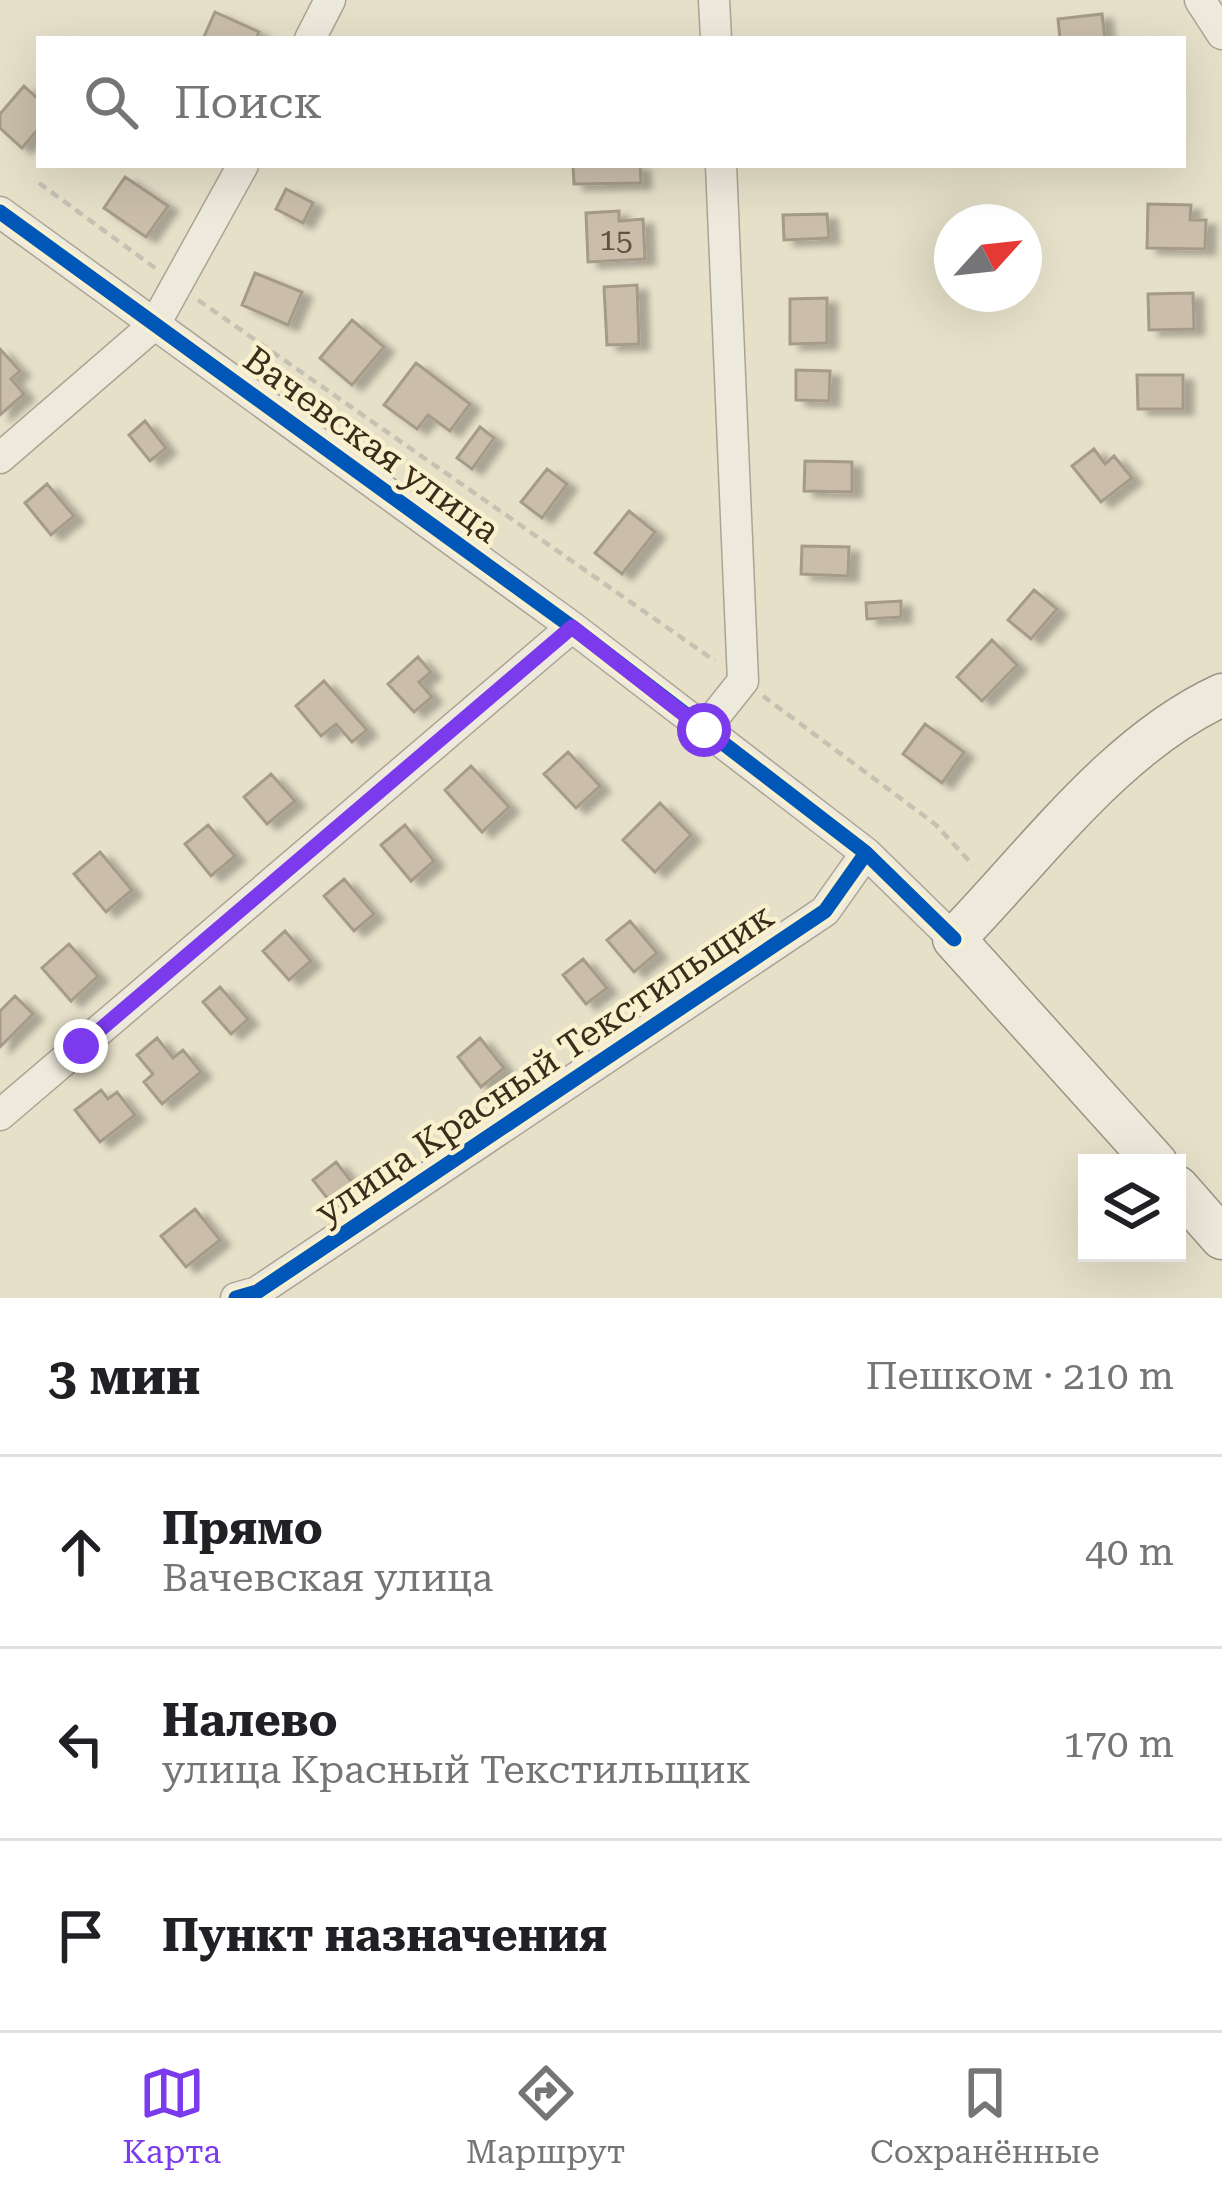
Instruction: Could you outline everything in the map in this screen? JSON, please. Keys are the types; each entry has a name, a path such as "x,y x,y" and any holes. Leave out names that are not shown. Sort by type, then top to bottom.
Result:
{"main road":[{"path":"1148,1154 954,939 1119,764 1159,731 1222,695"},
{"path":"1186,1197 1222,1238"}],"street":[{"path":"312,36 330,0"},
{"path":"714,0 716,36"},
{"path":"1200,0 1222,34"},
{"path":"0,458 155,324 241,168"},
{"path":"704,730 743,681 721,168"},
{"name":"Вачевская улица","path":"0,212 572,627 866,854 954,939"},
{"path":"0,1114 572,627"},
{"name":"улица Красный Текстильщик","path":"236,1298 257,1292 824,911 866,854"}],"path":[{"path":"39,183 743,681 935,824"}],"building":[{"path":"215,12 259,32 257,36 204,36"},
{"path":"1102,14 1105,36 1060,36 1058,19"},
{"path":"24,86 36,97 36,132 22,148 0,128 0,114"},
{"path":"573,168 640,168 641,183 574,184"},
{"path":"125,177 168,206 146,237 104,208"},
{"path":"286,189 313,203 303,223 276,209"},
{"path":"1148,204 1191,205 1190,220 1206,220 1205,249 1147,248"},
{"path":"619,211 619,221 643,219 645,259 588,262 586,213"},
{"path":"827,214 829,238 784,240 783,215"},
{"path":"255,273 302,292 288,325 242,305"},
{"path":"637,285 639,344 607,345 604,287"},
{"path":"1193,293 1194,329 1149,330 1148,294"},
{"path":"827,298 827,343 790,344 790,299"},
{"path":"352,320 384,347 352,385 320,358"},
{"path":"0,349 20,371 11,379 24,394 0,415"},
{"path":"416,363 470,404 450,431 428,415 417,429 384,405"},
{"path":"796,370 830,371 829,401 796,400"},
{"path":"1137,375 1183,375 1183,409 1138,409"},
{"path":"145,421 166,448 150,461 129,435"},
{"path":"480,427 494,438 472,469 457,458"},
{"path":"1094,449 1105,464 1114,456 1132,478 1101,502 1072,466"},
{"path":"805,461 852,462 852,492 804,491"},
{"path":"547,469 567,484 542,518 521,502"},
{"path":"47,484 74,516 51,535 25,503"},
{"path":"629,511 655,532 622,574 595,553"},
{"path":"802,546 849,547 848,576 801,574"},
{"path":"1034,590 1057,609 1031,639 1008,620"},
{"path":"901,601 901,617 867,619 866,603"},
{"path":"992,640 1017,665 982,701 957,677"},
{"path":"418,657 431,672 419,682 432,697 414,712 388,684"},
{"path":"324,681 367,730 352,742 336,724 321,736 296,706"},
{"path":"925,724 964,752 942,783 903,754"},
{"path":"568,752 600,786 576,808 544,774"},
{"path":"471,766 509,807 482,832 445,790"},
{"path":"271,774 295,801 267,824 244,797"},
{"path":"660,803 691,835 655,872 623,840"},
{"path":"208,825 235,856 211,876 185,844"},
{"path":"405,825 434,861 411,881 381,845"},
{"path":"100,852 132,890 106,912 74,874"},
{"path":"344,879 374,914 354,931 324,896"},
{"path":"630,921 657,953 634,972 607,940"},
{"path":"285,931 311,961 289,980 263,951"},
{"path":"69,944 98,976 71,1001 42,968"},
{"path":"583,959 607,988 586,1004 563,975"},
{"path":"220,987 248,1019 231,1034 203,1002"},
{"path":"15,996 33,1014 0,1047 0,1011"},
{"path":"157,1038 173,1058 183,1050 201,1072 162,1104 144,1082 153,1074 137,1055"},
{"path":"480,1038 504,1068 481,1087 458,1057"},
{"path":"101,1090 108,1099 117,1092 135,1115 100,1142 75,1110"},
{"path":"336,1162 358,1190 335,1208 313,1180"},
{"path":"195,1209 220,1240 186,1267 161,1236"}],"cycle path":[{"path":"0,212 572,627 866,853 954,939"},
{"path":"236,1298 257,1292 825,911 866,853"}],"route":[{"path":"81,1046 572,627 704,730"}]}
